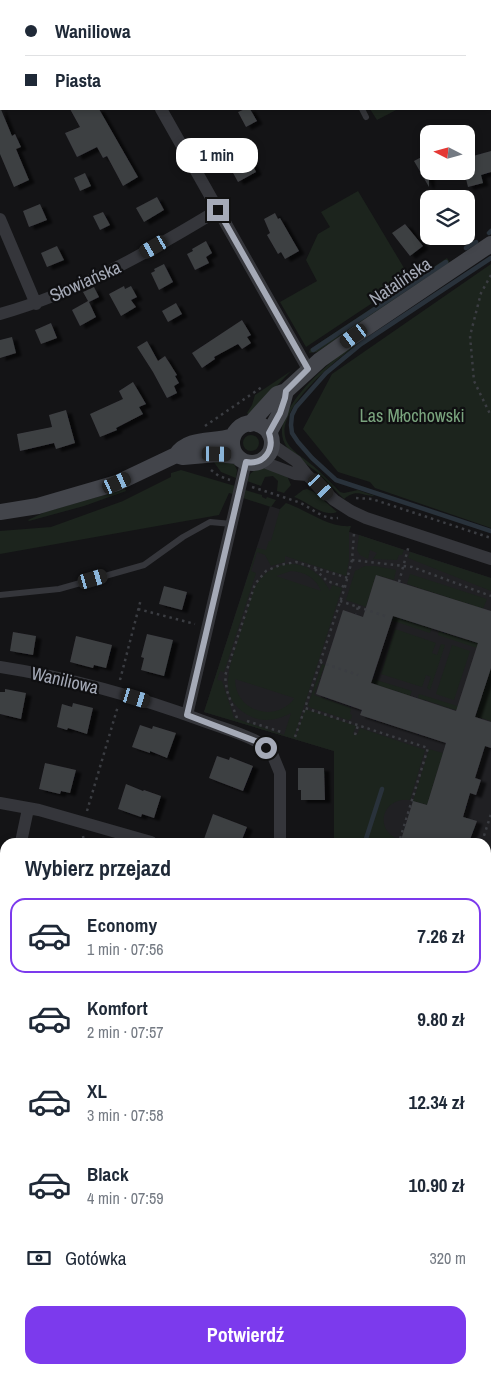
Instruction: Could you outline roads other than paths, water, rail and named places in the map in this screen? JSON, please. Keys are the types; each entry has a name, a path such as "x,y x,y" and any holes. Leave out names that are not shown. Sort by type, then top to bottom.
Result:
{"main road":[{"name":"Natalińska","path":"250,424 277,394 286,391 308,369 491,244"},
{"name":"Natalińska","path":"270,439 286,391"},
{"path":"176,455 183,457 222,454 248,460 268,454 270,439 260,426 250,424 238,429 233,436 232,446 248,460"},
{"path":"0,512 38,506 109,486 176,455 181,448 190,444 233,436"}],"street":[{"path":"162,110 308,369"},
{"name":"Słowiańska","path":"0,314 36,304 120,266 218,210"},
{"path":"0,219 36,304"},
{"path":"270,439 296,461 307,475 339,504 360,515 491,559"},
{"path":"187,715 248,460 295,474 307,475"},
{"name":"Waniliowa","path":"0,667 100,687 187,715 258,742 270,751 276,760 280,773 280,838"},
{"path":"0,804 84,822 134,838"},
{"path":"22,838 28,809"}],"lane":[{"path":"362,110 366,117"},
{"path":"0,595 59,589 144,565 183,537 210,522 232,524"}],"waterway":[{"path":"466,248 476,242"},
{"path":"491,258 361,344 326,373 296,407 292,415 291,425 292,433 298,442 336,480 491,531"},
{"path":"313,350 446,262"},
{"path":"366,838 382,789"}],"park label":[{"name":"Las Młochowski","path":"412,415"}]}
